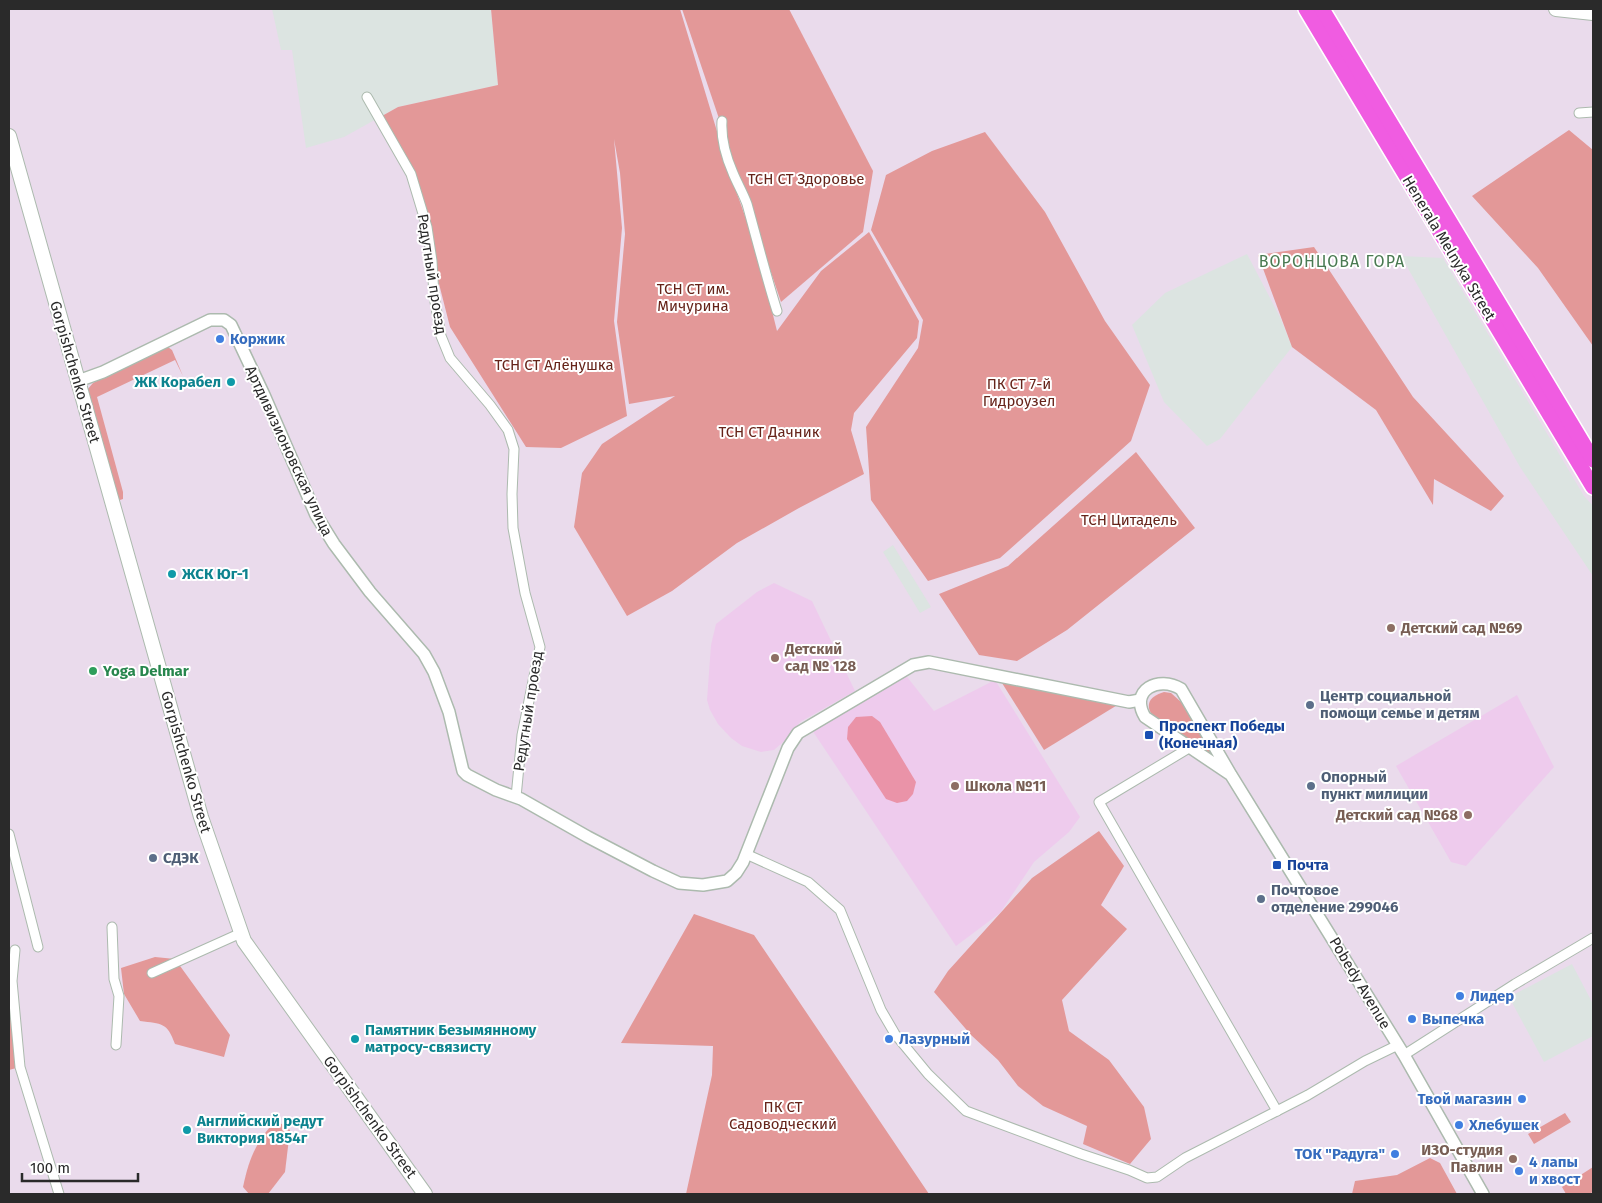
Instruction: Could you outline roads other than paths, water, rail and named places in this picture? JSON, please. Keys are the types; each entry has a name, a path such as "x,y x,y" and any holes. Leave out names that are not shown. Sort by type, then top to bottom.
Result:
{"main road":[{"name":"Henerala Melnyka Street","path":"1306,9 1593,460"},
{"name":"Henerala Melnyka Street","path":"1322,9 1593,487"},
{"path":"1556,9 1593,13"},
{"name":"Gorpishchenko Street","path":"9,136 201,817 244,941 425,1194"}],"street":[{"name":"Редутный проезд","path":"367,96 411,174 427,227 432,261 434,296 441,336 450,358 490,405 508,430 514,449 512,528 525,593 540,647 522,735 516,797"},
{"path":"1579,113 1593,112"},
{"path":"722,121 722,133 732,172 742,190 747,205 777,311"},
{"name":"Артдивизионовская улица","path":"78,382 103,372 210,320 224,320 231,325 264,395 316,515 334,544 370,592 424,654 434,672 449,712 463,771 474,780 516,797 645,867 679,883 703,885 727,880 736,873 746,854"},
{"path":"1140,700 1129,702 929,662 913,665 798,733 785,756 746,854 808,882 840,910 882,1010 895,1034 928,1074 966,1111 1147,1178 1152,1178 1185,1158 1308,1095 1364,1061 1401,1050 1593,938"},
{"name":"Pobedy Avenue","path":"1231,775 1145,717 1141,709 1140,700 1145,691 1155,684 1171,684 1181,689 1231,775 1401,1050 1483,1194"},
{"path":"1189,748 1099,802 1277,1111"},
{"path":"9,834 38,947"},
{"path":"112,927 114,979 119,996 116,1045"},
{"path":"152,973 241,933"},
{"path":"15,950 12,981 20,1067 59,1194"}],"place":[{"name":"Коржик","path":"220,339"},
{"name":"ЖК Корабел","path":"231,382"},
{"name":"ЖСК Юг-1","path":"172,574"},
{"name":"Детский сад №69","path":"1391,628"},
{"name":"Детский сад № 128","path":"775,658"},
{"name":"Yoga Delmar","path":"93,671"},
{"name":"Центр социальной помощи семье и детям","path":"1310,705"},
{"name":"Проспект Победы (Конечная)","path":"1149,735"},
{"name":"Школа №11","path":"955,786"},
{"name":"Опорный пункт милиции","path":"1311,786"},
{"name":"Детский сад №68","path":"1468,815"},
{"name":"СДЭК","path":"153,858"},
{"name":"Почта","path":"1277,865"},
{"name":"Почтовое отделение 299046","path":"1261,899"},
{"name":"Лидер","path":"1460,996"},
{"name":"Выпечка","path":"1412,1019"},
{"name":"Памятник Безымянному матросу-связисту","path":"355,1039"},
{"name":"Лазурный","path":"889,1039"},
{"name":"Твой магазин","path":"1522,1099"},
{"name":"Хлебушек","path":"1459,1125"},
{"name":"Английский редут Виктория 1854г","path":"187,1130"},
{"name":"ТОК \"Радуга\"","path":"1395,1154"},
{"name":"ИЗО-студия Павлин","path":"1513,1159"},
{"name":"4 лапы и хвост","path":"1519,1171"}],"district":[{"name":"ВОРОНЦОВА ГОРА","path":"1332,261"}],"park label":[{"name":"ТСН СТ Здоровье","path":"806,179"},
{"name":"ТСН СТ им. Мичурина","path":"693,298"},
{"name":"ТСН СТ Алёнушка","path":"554,365"},
{"name":"ПК СТ 7-й Гидроузел","path":"1019,392"},
{"name":"ТСН СТ Дачник","path":"769,432"},
{"name":"ТСН Цитадель","path":"1129,520"},
{"name":"ПК СТ Садоводческий","path":"783,1116"}]}
